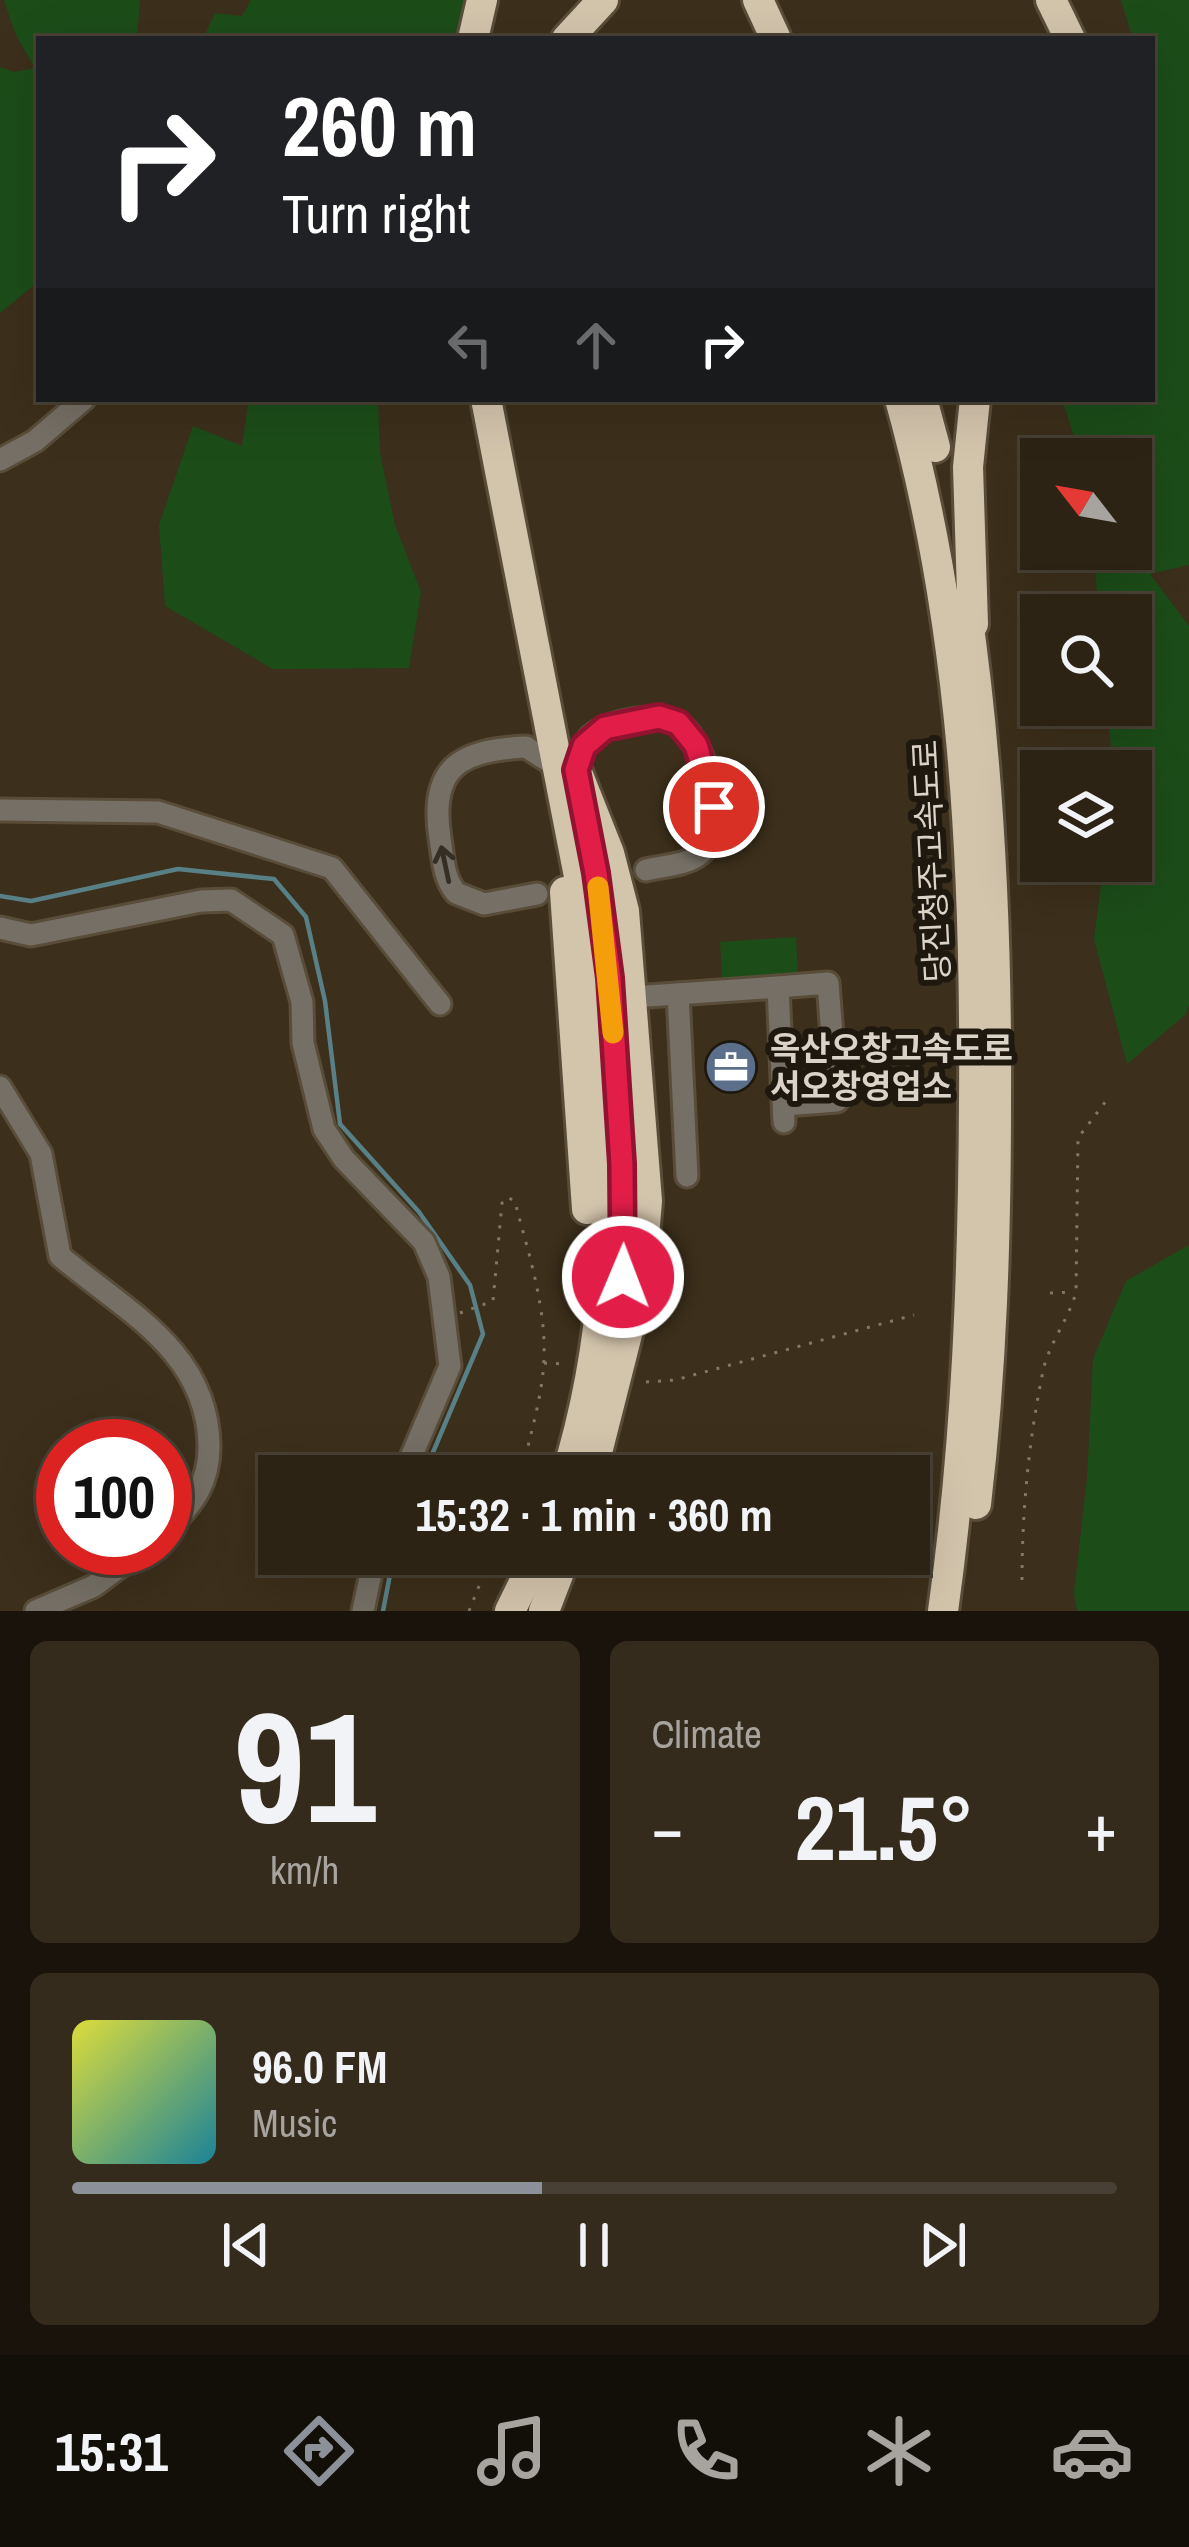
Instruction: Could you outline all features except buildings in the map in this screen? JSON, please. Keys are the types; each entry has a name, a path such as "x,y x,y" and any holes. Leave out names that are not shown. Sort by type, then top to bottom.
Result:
{"highway":[{"path":"474,36 482,0"},
{"path":"555,36 585,0"},
{"path":"570,36 603,0"},
{"path":"758,0 775,36"},
{"path":"778,0 794,36"},
{"path":"1035,0 1052,36"},
{"path":"1051,0 1069,36"},
{"path":"487,402 566,768 596,873 610,978 623,1203 622,1304 596,1455"},
{"path":"505,402 591,938 605,1141 600,1309 584,1413 572,1455"},
{"name":"당진청주고속도로","path":"901,402 925,494 946,606 961,736 973,928 969,1336 943,1611"},
{"name":"당진청주고속도로","path":"923,402 950,510 975,672 994,899 995,1219 987,1398 964,1611"},
{"path":"975,402 968,486 975,672"},
{"path":"566,768 610,853 620,890 633,997 646,1235 634,1310 597,1455"},
{"path":"515,1611 530,1575"},
{"path":"544,1611 559,1575"},
{"path":"554,1611 562,1575"}],"lane":[{"path":"0,460 35,441 80,402"},
{"path":"537,894 484,904 456,892 446,872 437,795 447,771 468,758 526,747 566,768 587,740 605,728 659,717 678,723 690,734 716,816 712,836 695,857 646,870"},
{"path":"0,810 158,812 332,868 440,1004"},
{"path":"0,928 31,934 201,901 231,900 283,935 302,1002 303,1043 324,1129 344,1159 424,1242 439,1276 449,1366 412,1455"},
{"path":"633,997 829,983 837,1101 784,1113 778,987"},
{"path":"678,994 687,1176"},
{"path":"0,1087 41,1154 60,1256 157,1332 186,1364 201,1394 209,1465 192,1502"},
{"path":"36,1611 109,1575"},
{"path":"363,1611 371,1575"}],"path":[{"path":"1022,1580 1022,1513 1044,1365 1076,1292 1078,1138 1106,1101"},
{"path":"467,1311 493,1300 502,1203 508,1197 515,1202 524,1235 544,1336 544,1363 525,1455"},
{"path":"1050,1293 1076,1292"},
{"path":"646,1382 675,1380 914,1315"},
{"path":"544,1363 566,1364"},
{"path":"469,1611 484,1575"}],"green space":[{"path":"4,0 140,0 137,36 36,36 36,283 0,313 0,67 14,72 35,68 15,33"},
{"path":"251,0 474,0 458,36 204,36 215,13 242,16"},
{"path":"1121,0 1189,0 1189,565 1150,574 1189,626 1189,1005 1185,1015 1127,1064 1094,939 1101,882 1152,882 1152,750 1111,750 1109,726 1152,726 1152,594 1097,594 1095,570 1152,570 1152,438 1074,438 1063,402 1155,402 1155,36 1132,36"},
{"path":"249,402 378,402 380,453 395,525 421,592 409,668 273,669 165,606 159,525 193,426 242,446"},
{"path":"796,937 798,973 722,978 720,942"},
{"path":"1189,1245 1189,1611 1077,1611 1074,1593 1087,1478 1093,1359 1126,1281"}],"waterway":[{"path":"0,896 31,901 178,869 274,879 306,917 325,1001 340,1124 419,1212 470,1285 483,1334 432,1455"},
{"path":"383,1611 390,1575"}],"slow traffic":[{"path":"598,887 613,1033"}],"place":[{"name":"옥산오창고속도로 서오창영업소","path":"731,1067"}],"route":[{"path":"623,1277 622,1164 610,978 576,770 584,746 605,728 659,717 678,723 696,745 714,807"}]}
